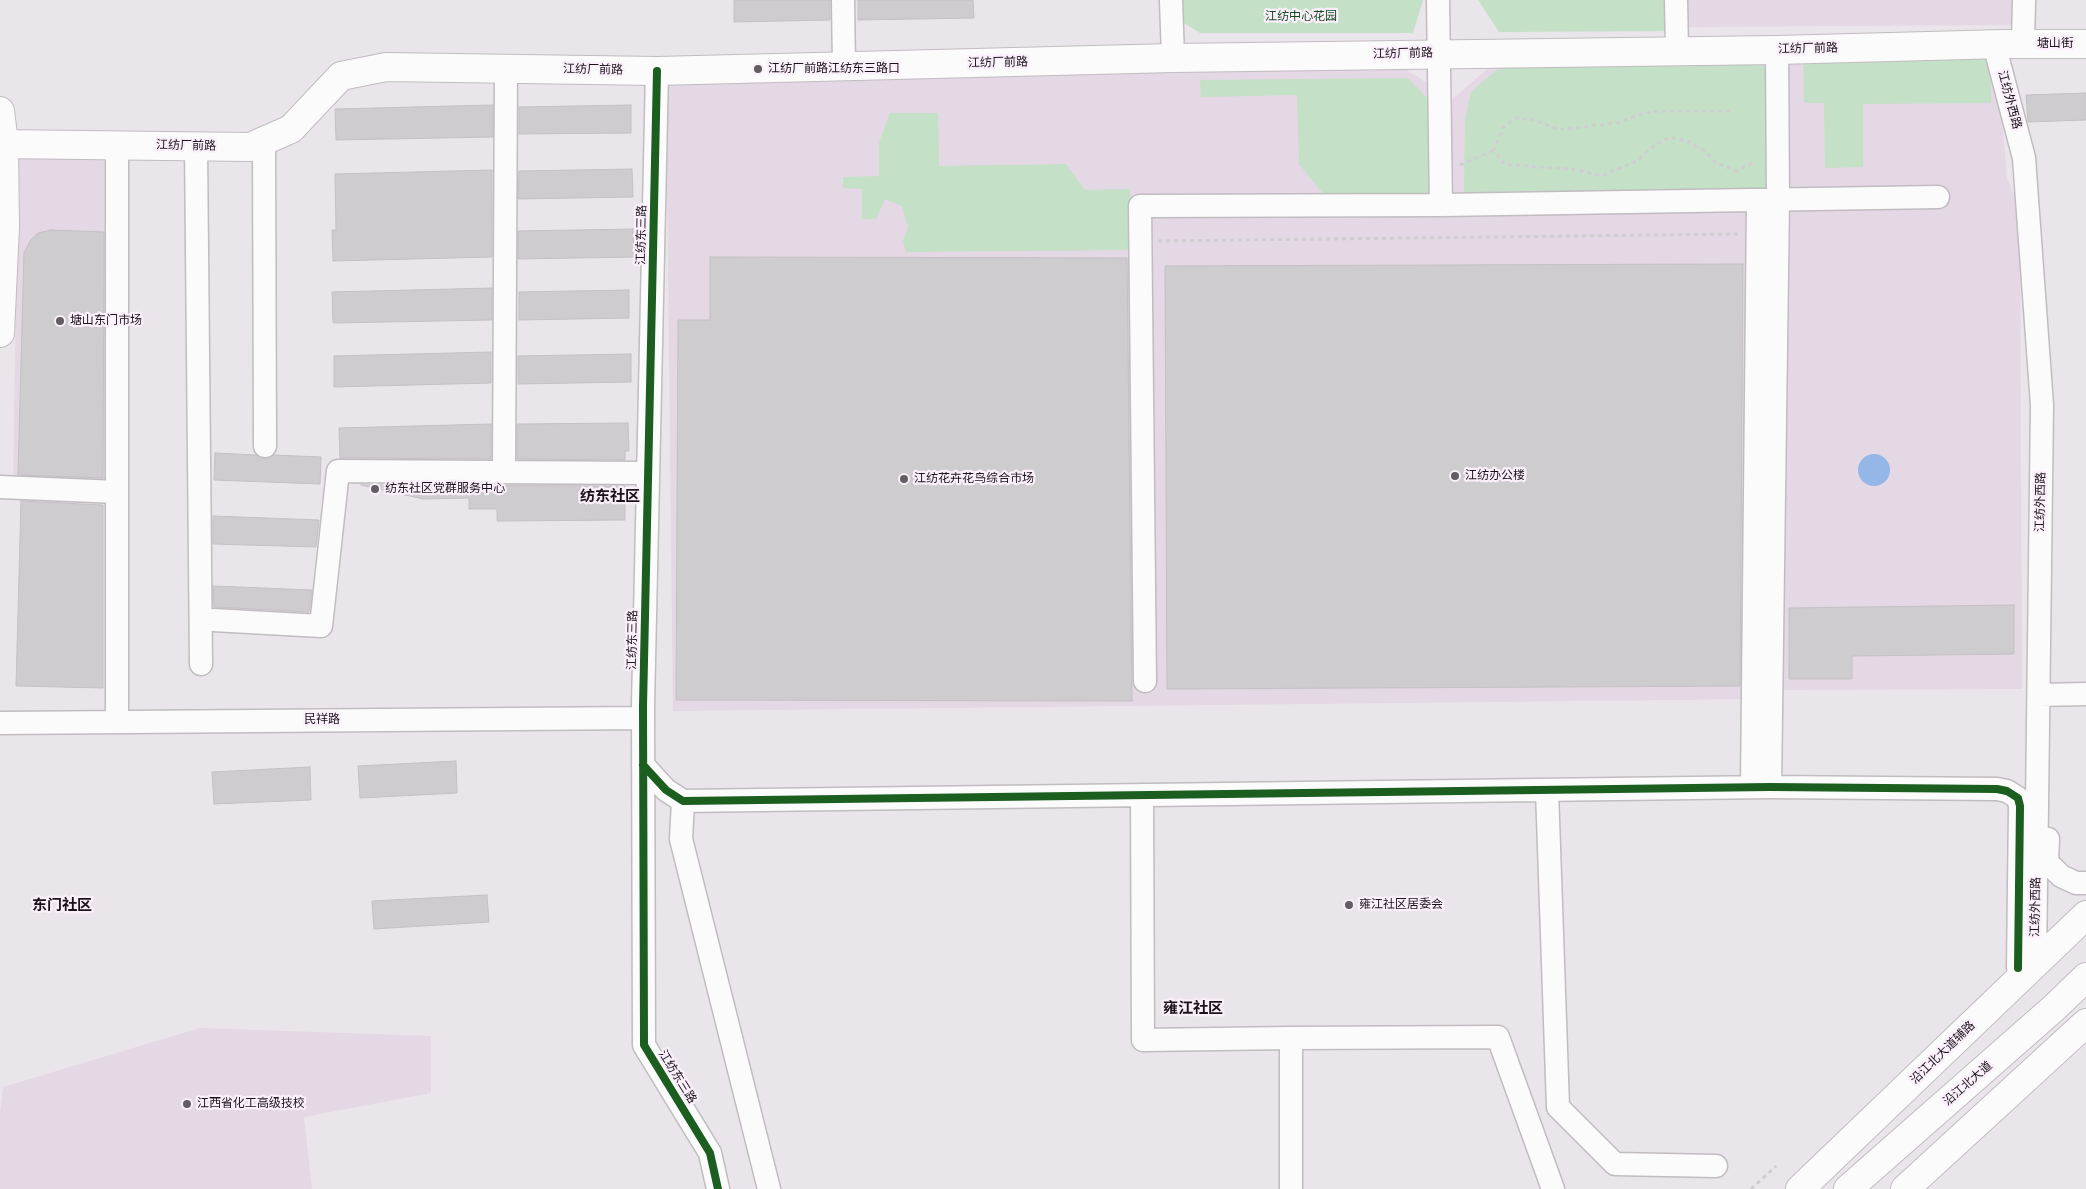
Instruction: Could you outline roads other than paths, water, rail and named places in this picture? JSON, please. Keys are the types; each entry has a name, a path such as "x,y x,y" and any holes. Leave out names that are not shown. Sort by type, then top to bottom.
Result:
{"main road":[{"name":"江纺厂前路","path":"2,143 250,147 291,129 341,76 386,66 657,71 1173,58 1777,50 2007,44"},
{"name":"塘山街","path":"2007,44 2086,44"},
{"path":"0,111 5,226 0,333"},
{"name":"沿江北大道辅路","path":"1800,1189 2027,966 2086,915"},
{"name":"沿江北大道","path":"1848,1189 2055,1007 2086,976"},
{"path":"1905,1189 2086,1023"}],"street":[{"path":"843,0 844,66"},
{"path":"1172,0 1173,58"},
{"path":"1438,0 1441,205"},
{"path":"1676,0 1677,50"},
{"name":"江纺外西路","path":"2024,0 2007,44 2032,156 2053,404 2045,694 2027,966"},
{"path":"1761,787 1768,200 1777,50"},
{"path":"504,471 506,69"},
{"name":"江纺东三路","path":"657,71 643,712 644,1045 710,1153 718,1189"},
{"path":"264,141 265,446"},
{"path":"117,145 117,711"},
{"path":"196,146 201,664"},
{"path":"1145,682 1140,206 1441,205 1938,197"},
{"path":"1761,787 1757,233 1768,200"},
{"path":"214,620 321,626 338,471 648,473"},
{"path":"0,487 117,492"},
{"path":"2045,694 2086,694"},
{"name":"江纺外西路","path":"2045,694 2047,862 2061,876 2076,883 2086,883"},
{"name":"民祥路","path":"0,713 117,711 643,712"},
{"name":"民祥路","path":"0,722 643,712"},
{"path":"644,765 666,790 683,801 1761,787 1997,789 2007,791 2018,798 2020,806 2027,966"},
{"path":"1547,790 1558,1107 1615,1164 1716,1166"},
{"path":"1142,795 1143,1040 1498,1037 1553,1189"},
{"path":"683,801 681,839 769,1189"},
{"path":"1290,1038 1291,1189"}],"water":[{"path":"1874,454 1880,455 1885,459 1889,464 1889,476 1885,481 1880,485 1874,486 1868,485 1863,481 1859,476 1858,470 1859,464 1863,459 1868,455"}],"place":[{"name":"江纺厂前路江纺东三路口","path":"758,69"},
{"name":"塘山东门市场","path":"60,321"},
{"name":"江纺办公楼","path":"1455,476"},
{"name":"江纺花卉花鸟综合市场","path":"904,479"},
{"name":"纺东社区党群服务中心","path":"375,489"},
{"name":"雍江社区居委会","path":"1349,905"},
{"name":"江西省化工高级技校","path":"187,1104"}],"district":[{"name":"纺东社区","path":"610,497"},
{"name":"东门社区","path":"62,906"},
{"name":"雍江社区","path":"1193,1009"}],"park label":[{"name":"江纺中心花园","path":"1301,17"}]}
